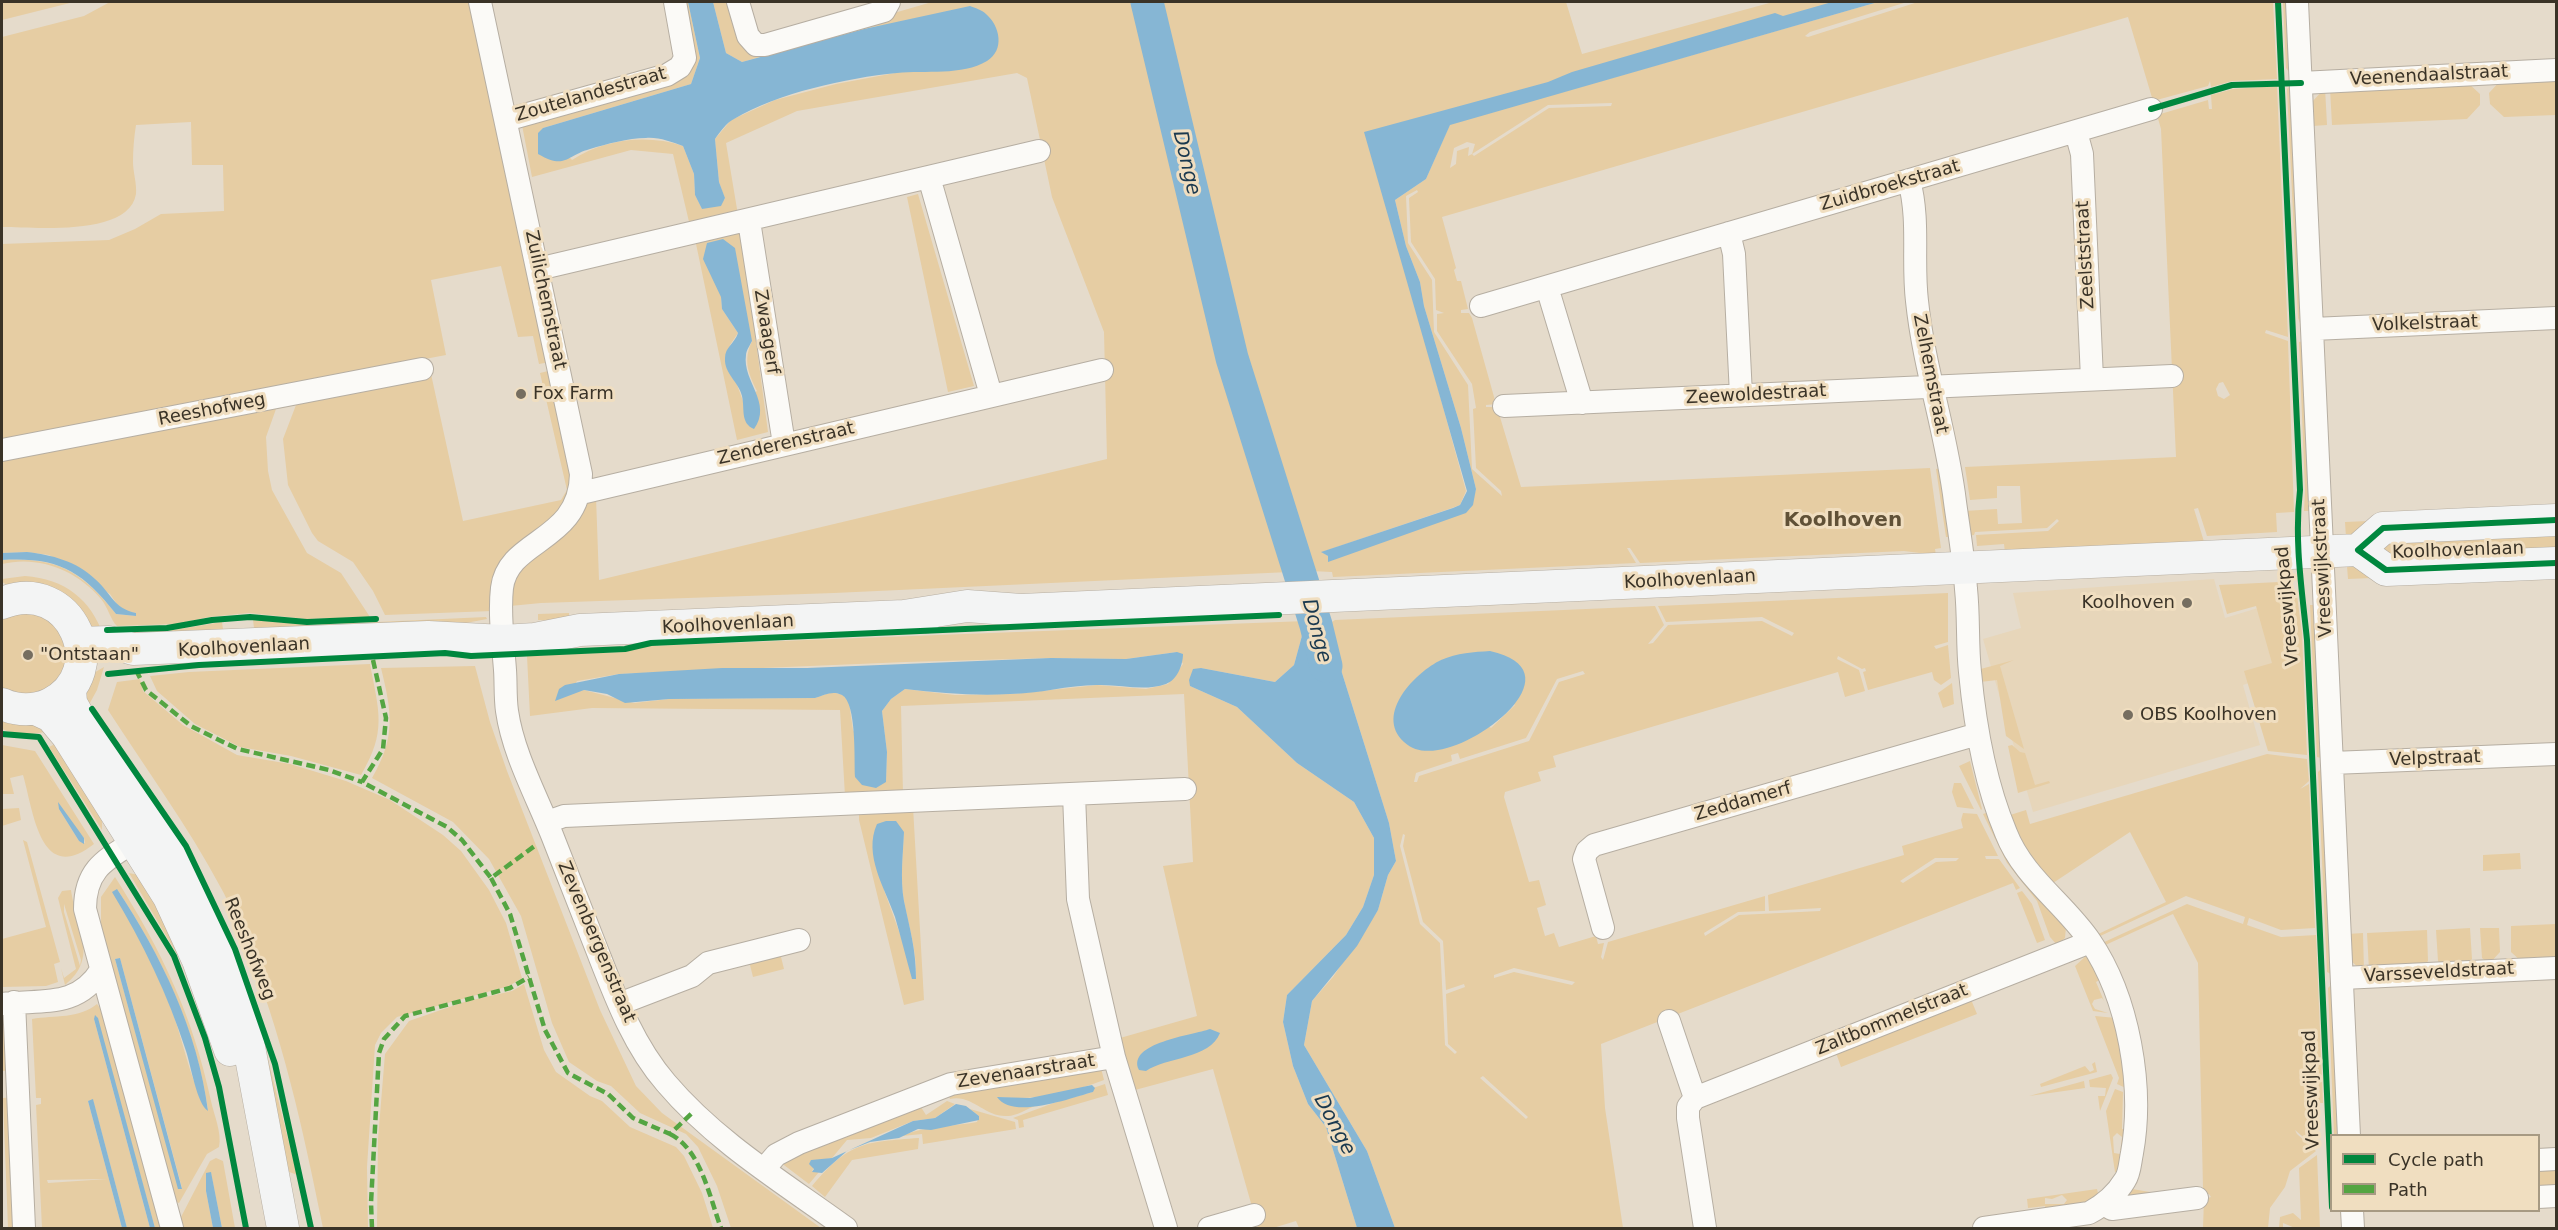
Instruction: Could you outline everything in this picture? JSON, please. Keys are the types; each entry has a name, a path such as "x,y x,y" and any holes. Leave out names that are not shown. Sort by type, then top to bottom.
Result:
{"street":[{"name":"Zuilichemstraat","path":"480,2 577,448 581,493"},
{"name":"Zoutelandestraat","path":"506,120 667,75 680,67 685,58 675,2"},
{"path":"738,2 748,36 756,45 765,45 884,10 889,2"},
{"name":"Vreeswijkstraat","path":"2297,2 2349,1134"},
{"name":"Veenendaalstraat","path":"2301,83 2556,70"},
{"name":"Zuidbroekstraat","path":"1481,306 2151,109"},
{"name":"Zeelststraat","path":"2076,132 2082,154 2092,379"},
{"path":"538,269 1039,151"},
{"path":"929,177 991,395"},
{"name":"Zelhemstraat","path":"1909,180 1916,207 1917,299 1931,387 1955,500 1962,566"},
{"name":"Zwaagerf","path":"749,220 784,444"},
{"path":"1729,233 1734,254 1741,395"},
{"path":"1547,287 1582,403"},
{"name":"Volkelstraat","path":"2313,329 2556,318"},
{"name":"Reeshofweg","path":"2,450 422,369"},
{"name":"Zenderenstraat","path":"581,493 1102,370"},
{"path":"1931,387 2172,376"},
{"name":"Zeewoldestraat","path":"1504,406 1931,387"},
{"path":"503,633 502,589 508,568 566,520 581,493"},
{"name":"Koolhovenlaan","path":"2358,550 2383,528 2556,520"},
{"name":"Koolhovenlaan","path":"77,664 109,642 133,649 503,633 535,639 580,630 904,616 968,620 1021,610 2323,551 2358,550 2386,570 2556,563"},
{"path":"1962,566 1966,590 1970,672 1978,734 1997,810 2011,846 2023,867 2090,942 2103,965 2125,1021 2134,1066 2137,1126 2127,1178 2105,1205 2089,1213 1984,1228"},
{"name":"Reeshofweg","path":"4,598 36,598 55,606 69,619 77,664 71,703 145,836 222,1021 240,1085 267,1228"},
{"name":"Zevenbergenstraat","path":"503,633 507,711 527,775 619,1004 645,1055 664,1082 705,1125 846,1228"},
{"path":"2,704 19,710 36,709 55,702 77,664"},
{"name":"Reeshofweg","path":"36,709 51,716 63,730 145,836 189,888 221,953 243,1015 284,1228"},
{"name":"Zeddamerf","path":"1604,928 1584,859 1587,851 1593,845 1978,734"},
{"name":"Velpstraat","path":"2332,763 2556,754"},
{"path":"547,822 564,816 1185,789"},
{"name":"Zevenaarstraat","path":"764,1169 776,1155 799,1143 951,1084 1114,1057 1078,899 1074,794"},
{"path":"145,836 98,866 91,875 85,890 85,909 172,1228"},
{"path":"619,1004 692,976 708,963 799,940"},
{"name":"Zaltbommelstraat","path":"1695,1098 2090,942"},
{"name":"Varsseveldstraat","path":"2342,978 2556,968"},
{"path":"24,1228 8,1003 59,1000 77,996 94,982 101,970"},
{"path":"1670,1021 1695,1098 1688,1107 1688,1118 1705,1228"},
{"path":"1114,1057 1166,1228"},
{"path":"2540,1160 2556,1159"},
{"path":"2540,1197 2556,1196"},
{"path":"2105,1205 2112,1209 2197,1198"},
{"path":"2352,1212 2353,1228"},
{"path":"1209,1228 1254,1215"}],"shaded area":[{"path":"2,2 74,2 2,20"},
{"path":"110,2 471,2 550,362 539,364 533,336 518,337 501,266 431,280 446,355 2,439 2,244 109,240 161,214 224,211 223,165 192,165 191,122 136,125 133,162 136,194 130,208 116,217 78,227 2,227 2,37 84,16"},
{"path":"682,2 688,2 700,58 691,84 543,128 572,160 598,147 626,141 655,140 683,146 694,174 695,195 702,209 725,199 719,182 715,139 731,120 775,100 836,84 895,73 916,19 864,29 742,62 726,53 713,2 733,2 749,55 932,2 1566,2 1582,54 1773,2 1836,2 1368,133 1466,491 1460,505 1322,552 1328,556 1328,561 1470,509 1476,489 1461,428 1424,306 1420,282 1406,246 1395,200 1426,179 1450,124 1878,2 1907,2 1810,32 1805,36 1808,37 1918,2 2273,2 2277,79 2232,81 2211,87 2210,81 2208,86 2153,101 2128,17 1442,217 1456,268 1454,270 1457,281 1461,281 1468,309 1461,310 1461,313 1469,313 1472,318 1496,404 1486,405 1486,407 1497,407 1521,487 1930,468 1941,548 1935,549 1936,555 1904,551 1640,563 1630,548 1627,548 1636,563 1333,577 1332,572 1311,571 510,606 516,567 588,498 596,497 599,580 1107,459 1104,332 1052,197 1027,78 1017,73 797,111 726,143 738,215 690,226 673,154 631,150 532,177 522,125 681,77","holes":["1612,103 1611,106 1549,108 1474,156 1472,154 1548,105","1467,142 1475,144 1472,154 1468,156 1469,147 1457,151 1456,164 1450,168 1454,148","1417,190 1418,192 1409,198 1411,242 1435,279 1436,310 1444,313 1437,314 1437,331 1472,384 1476,408 1473,409 1476,468 1501,491 1502,496 1472,469 1468,385 1434,332 1432,280 1408,243 1406,196"]},
{"path":"2283,2 2290,2 2291,74 2286,68"},
{"path":"2556,78 2556,115 2504,117 2490,104 2489,93 2501,80"},
{"path":"2467,82 2480,94 2480,105 2467,119 2332,125 2330,88"},
{"path":"2291,85 2300,323 2287,89"},
{"path":"2277,86 2288,337 2266,330 2265,333 2288,341 2294,512 2276,513 2277,532 2207,536 2198,508 2194,509 2205,545 2005,553 2004,544 1977,546 1976,535 2048,531 2059,521 2057,519 2047,528 1975,532 1974,535 1967,536 1964,511 1997,509 1998,524 2022,523 2020,486 1997,486 1997,498 1970,500 1965,467 2176,457 2161,129 2157,115 2208,100 2209,109 2212,109 2211,95 2233,89","holes":["2223,382 2230,395 2224,399 2218,396 2216,389 2219,383"]},
{"path":"2325,88 2327,125 2312,126 2311,103"},
{"path":"918,194 974,386 948,392 907,197"},
{"path":"741,229 768,432 737,440 695,239","holes":["721,297 752,341 747,360 757,391 743,401 736,382 731,376 730,345 738,333 722,309"]},
{"path":"2305,341 2313,511 2304,511 2299,342"},
{"path":"552,370 573,492 492,611 385,615 373,591 353,562 318,541 312,533 288,485 283,439 296,405 276,409 266,437 268,471 272,490 307,553 341,573 370,617 306,619 249,613 209,617 176,624 117,626 101,599 69,573 43,563 2,564 2,560 22,560 53,564 79,577 103,599 116,614 136,616 136,613 121,610 110,594 49,555 27,552 2,553 2,455 431,374 463,521 561,500 567,490 540,373"},
{"path":"1942,468 1951,537 1946,537 1936,469"},
{"path":"2369,521 2356,533 2346,537 2345,522"},
{"path":"2556,525 2556,558 2386,565 2372,553 2384,532"},
{"path":"2347,566 2356,567 2372,578 2348,579"},
{"path":"25,576 52,581 75,593 92,612 104,637 2,582 2,579"},
{"name":"OBS Koolhoven","path":"2214,579 2225,618 2258,608 2277,674 2243,685 2260,745 2033,812 1983,639 2021,628 2013,593"},
{"path":"2279,582 2292,595 2297,595 2302,633 2307,755 2268,751 2244,671 2272,663 2256,606 2227,614 2219,585"},
{"path":"1948,593 1948,642 1934,646 1936,649 1948,645 1951,678 1941,685 1934,680 1932,672 1868,690 1863,672 1866,671 1865,668 1862,669 1838,656 1837,659 1859,670 1865,691 1845,697 1838,672 1553,756 1556,767 1538,772 1541,781 1505,792 1504,797 1529,882 1539,880 1546,905 1537,908 1545,936 1554,933 1559,947 1596,936 1598,944 1604,943 1601,957 1603,960 1608,942 1765,896 1765,911 1738,912 1704,933 1705,936 1739,915 1820,911 1821,908 1769,911 1768,895 1904,855 1902,846 1963,828 1961,820 1963,813 1977,814 1998,856 1985,856 1986,859 1999,859 2020,888 2016,890 2013,883 1601,1044 1605,1108 1623,1228 1395,1228 1367,1151 1304,1045 1312,1001 1333,977 1378,910 1388,875 1396,861 1389,823 1327,625 1335,620 1655,606 1664,625 1648,644 1653,643 1668,625 1762,621 1792,636 1794,633 1762,617 1666,622 1658,606","holes":["1441,660 1515,705 1491,728 1417,677","1583,671 1585,674 1559,682 1529,741 1419,776 1417,782 1414,782 1416,773 1452,761 1451,755 1458,753 1460,759 1526,738 1557,679","1403,834 1405,835 1403,846 1423,922 1443,941 1446,990 1464,984 1465,987 1446,994 1448,1044 1457,1052 1455,1054 1445,1045 1440,943 1420,924 1400,846","1935,858 1959,858 1956,861 1936,862 1903,883 1900,881","1514,968 1575,982 1572,985 1514,972 1494,978 1494,975","1483,1076 1528,1117 1526,1119 1480,1078"]},
{"path":"2310,605 2317,605 2325,759 2317,757"},
{"path":"11,612 52,616 73,658 46,697 2,693 2,616"},
{"path":"569,613 569,621 538,620 538,614"},
{"path":"486,617 487,619 455,625 254,628 253,620 312,625"},
{"path":"1306,621 1294,665 1275,682 1201,668 1190,686 1237,707 1297,763 1354,802 1374,838 1374,875 1363,907 1346,935 1287,995 1283,1022 1293,1066 1308,1104 1326,1127 1357,1228 1299,1228 1296,1221 1273,1228 1258,1228 1213,1069 1135,1090 1120,1038 1197,1016 1163,866 1193,862 1184,694 901,706 903,794 845,796 840,710 592,708 530,716 527,656 623,652 649,646","holes":["1177,652 1183,664 1168,684 1146,689 1097,685 1013,694 955,695 905,689 891,699 882,711 887,752 886,782 853,730 849,702 843,695 832,692 815,698 669,699 634,703 584,690 570,693 577,681 619,674 906,662 1051,658 1126,659"]},
{"path":"222,622 223,629 200,637 119,632 167,631"},
{"path":"2014,660 2000,666 2024,749 2006,736 1997,680 1980,682 1977,670"},
{"path":"370,664 379,721 375,746 361,775 291,756 240,747 195,724 157,691 150,676 189,672"},
{"path":"475,666 490,722 507,771 600,1010 636,1086 662,1113 821,1228 731,1228 717,1186 698,1147 686,1134 640,1113 611,1086 597,1081 569,1062 552,1023 521,916 489,859 453,822 372,778 385,750 390,724 388,698 381,668"},
{"path":"104,667 97,690 86,710 81,705 92,674"},
{"path":"140,679 143,691 183,725 237,755 290,764 346,781 390,800 443,835 461,851 489,890 506,923 522,978 509,986 397,1017 381,1033 375,1045 367,1167 368,1228 323,1228 308,1154 280,1045 257,973 233,913 195,842 108,710 117,682"},
{"path":"1952,683 1954,704 1943,708 1938,693"},
{"path":"2,713 52,730 27,734 2,729"},
{"path":"57,743 102,820 102,830 49,747"},
{"path":"2,745 35,751 94,844 76,855 62,856 51,851 42,840 36,825 23,775 10,778 14,794 2,794","holes":["59,809 84,838 85,843 79,841"]},
{"path":"2012,745 2025,753 2035,785 2049,781 2050,783 2018,793 2008,746"},
{"path":"2267,754 2307,759 2309,781 2300,789 2309,784 2315,928 2281,930 2249,918 2247,925 2281,937 2316,935 2323,1103 2314,1103 2316,1148 2295,1130 2316,1151 2290,1171 2285,1187 2270,1208 2268,1228 2203,1228 2204,1199 2211,1197 2209,1194 2124,1200 2132,1189 2162,1194 2203,1188 2198,963 2173,914 2101,947 2100,944 2187,904 2243,924 2245,917 2186,896 2096,938 2094,936 2166,902 2130,832 2053,883 2034,868 2007,816 2026,810 2030,824"},
{"path":"1970,761 1982,809 1981,810 1959,766"},
{"path":"2325,769 2331,974 2327,972 2318,772"},
{"path":"1954,783 1961,783 1974,809 1957,807 1952,792"},
{"path":"913,807 924,1000 904,1005 859,820 859,809","holes":["904,831 903,892 914,949 916,978 884,890"]},
{"path":"19,808 21,820 2,826 2,809"},
{"path":"1989,812 2066,927 2065,938 2057,945 2050,937 2037,901 2007,863 1983,814"},
{"path":"23,840 27,842 60,962 54,964 58,982 46,986 2,987 2,939 46,927"},
{"path":"2520,853 2521,869 2483,871 2483,855"},
{"path":"129,873 143,876 182,954 178,956"},
{"path":"115,877 147,931 174,985 204,1070 220,1142 219,1147 207,1154 179,1203 176,1202 101,925 101,897","holes":["117,889 148,940 175,995 195,1051 208,1110 192,1075 166,995","120,958 182,1188 179,1189 115,959"]},
{"path":"71,890 84,952 81,964 76,974 65,985 61,968 64,978 76,969 58,898 62,891","holes":["64,904 81,960 80,966 64,912"]},
{"path":"2022,891 2032,904 2045,940 2037,943 2017,893"},
{"path":"2556,924 2556,961 2523,963 2511,952 2511,926"},
{"path":"2470,928 2472,959 2466,965 2443,966 2438,961 2436,930"},
{"path":"2480,928 2499,928 2500,952 2489,964 2482,958"},
{"path":"2427,930 2428,961 2423,967 2369,970 2367,933"},
{"path":"2363,933 2364,970 2361,970 2348,958 2347,934"},
{"path":"779,949 784,969 753,977 748,957"},
{"path":"2086,956 2101,979 2096,982 2104,1001 2102,998 2094,1000 2092,1004 2095,1009 2108,1013 2093,1011 2075,966"},
{"path":"524,984 544,1050 556,1072 590,1096 602,1101 630,1127 676,1147 684,1156 702,1193 713,1228 377,1228 378,1139 385,1054 409,1021 464,1002 512,991"},
{"path":"2332,984 2342,1134 2334,1134 2328,988"},
{"path":"1970,997 1977,1014 1841,1067 1835,1050"},
{"path":"97,1004 102,1011 162,1228 155,1228 96,1016 94,1019 150,1228 127,1228 93,1100 88,1101 122,1228 42,1228 36,1105 41,1104 41,1098 36,1098 32,1019 75,1014","holes":["107,1179 48,1183 47,1180"]},
{"path":"2095,1016 2116,1018 2128,1089 2117,1084 2119,1078"},
{"path":"5,1024 12,1070 2,1071 2,1025"},
{"path":"260,1027 297,1175 287,1171"},
{"path":"2095,1062 2097,1072 2041,1087 2040,1084 2085,1066 2090,1072 2094,1070 2092,1064"},
{"path":"1101,1068 1104,1080 1079,1089 1039,1097 998,1097 1035,1106 1011,1116 1000,1116 966,1100 950,1099 948,1093"},
{"path":"2111,1074 2113,1078 2100,1111 2098,1096 2105,1096 2106,1088 2090,1087 2089,1080"},
{"path":"2084,1081 2085,1088 2029,1096"},
{"path":"1105,1084 1108,1095 1023,1120 1024,1127 1019,1128 1018,1120 1013,1118 1059,1101 1093,1092 1093,1088"},
{"path":"2115,1089 2123,1092 2122,1129 2127,1130 2121,1171 2115,1172 2106,1111","holes":["2117,1133 2122,1137 2120,1154 2114,1153 2113,1137"]},
{"path":"14,1097 19,1228 8,1228 3,1098"},
{"path":"947,1101 955,1104 935,1118 913,1121 871,1138 847,1140 832,1158 819,1160 812,1171 819,1172 809,1184 780,1162 919,1104 926,1115"},
{"path":"970,1109 1015,1122 1016,1129 923,1144 922,1134 902,1136 928,1129 977,1122 979,1116"},
{"path":"919,1138 918,1149 852,1160 825,1197 812,1186 837,1160 859,1147 884,1141"},
{"path":"2317,1155 2320,1228 2295,1228 2283,1223 2283,1228 2279,1228 2280,1217 2293,1213 2301,1220 2299,1168"},
{"path":"216,1158 223,1161 235,1228 222,1228 211,1173 206,1173 206,1191 213,1228 183,1228 181,1217 210,1161"},
{"path":"2556,1162 2556,1190 2540,1191 2540,1163"},
{"path":"2097,1189 2099,1198 2088,1204 2046,1212 2045,1206 2028,1208 2027,1199","holes":["2062,1195 2067,1200 2064,1204 2045,1204 2045,1198 2052,1199"]}],"water":[{"path":"688,2 713,2 726,53 742,62 864,29 970,6 983,11 991,19 999,38 993,56 977,66 955,71 897,73 835,83 791,94 734,119 715,139 719,182 725,198 721,206 702,209 695,195 694,174 683,146 665,140 639,138 610,143 560,161 547,159 538,154 538,133 543,128 691,84 700,58"},
{"path":"1832,2 1878,2 1450,125 1426,179 1395,200 1406,246 1420,282 1424,306 1461,428 1476,489 1473,505 1466,513 1328,562 1328,556 1321,552 1453,508 1460,505 1467,491 1364,132 1548,82 1572,72 1775,13 1783,16"},
{"path":"723,239 735,248 752,341 746,353 746,365 759,401 759,419 754,429 745,419 740,391 725,364 727,351 738,333 722,309 721,297 703,259 707,243"},
{"path":"27,552 72,563 95,579 117,604 136,613 136,616 116,614 91,587 67,569 39,561 2,560 2,553"},
{"path":"1306,621 1327,625 1389,823 1396,861 1388,875 1378,910 1357,946 1312,1001 1304,1045 1367,1151 1395,1228 1357,1228 1326,1127 1308,1104 1293,1066 1283,1022 1287,995 1346,935 1363,907 1374,875 1374,838 1354,802 1297,763 1237,707 1190,686 1189,680 1193,669 1201,668 1275,682 1294,665"},
{"path":"1490,651 1514,660 1525,674 1523,689 1514,705 1478,735 1457,745 1424,751 1404,742 1396,731 1394,719 1396,707 1410,684 1441,660 1459,654"},
{"path":"1177,652 1183,654 1179,672 1170,682 1157,686 1140,688 1086,685 1032,693 997,695 905,689 891,699 882,711 887,752 886,782 876,788 862,785 855,777 850,709 847,700 839,694 828,694 815,698 669,699 625,703 607,694 584,690 555,701 559,689 565,685 619,674 722,668 807,668 1051,658 1126,659"},
{"path":"58,802 84,838 84,844 79,841 59,809"},
{"path":"896,821 904,832 903,892 914,949 916,979 912,979 895,917 874,859 873,836 877,824"},
{"path":"117,889 148,940 175,995 196,1052 208,1111 198,1093 179,1030 163,990 134,930 112,892"},
{"path":"120,958 182,1189 178,1189 115,959"},
{"path":"95,1015 98,1018 155,1228 150,1228 94,1019"},
{"path":"1210,1029 1220,1033 1215,1042 1207,1048 1146,1071 1139,1070 1138,1061 1142,1053 1151,1047 1177,1037"},
{"path":"1092,1085 1095,1088 1093,1092 1028,1107 1005,1104 997,1097 1030,1098"},
{"path":"93,1099 127,1228 122,1228 88,1101"},
{"path":"956,1104 966,1106 979,1116 979,1120 931,1130 918,1129 899,1138 870,1142 849,1150 913,1121 935,1118"},
{"path":"847,1151 822,1173 812,1172 814,1169 809,1164 811,1160 832,1158"},
{"path":"211,1172 222,1228 213,1228 206,1191 206,1173"}],"waterway":[{"name":"Donge","path":"1147,2 1232,358 1316,625 1326,666"}],"marked path":[{"path":"373,660 386,718 383,749 362,782 447,827 462,840 491,878 536,845"},
{"path":"136,670 146,690 191,726 219,740 238,749 329,770 362,782"},
{"path":"491,878 510,914 545,1030 568,1073 608,1094 633,1118 670,1134 693,1112"},
{"path":"372,1228 371,1203 379,1053 384,1039 405,1016 510,988 529,977"},
{"path":"670,1134 681,1141 697,1163 721,1228"}],"cycle path":[{"name":"Vreeswijkpad","path":"2278,2 2300,490 2298,547 2307,640 2330,1162"},
{"path":"2151,109 2232,85 2301,83"},
{"path":"2556,520 2383,528 2358,550 2386,570 2556,563"},
{"path":"108,674 199,665 445,653 471,656 625,649 651,643 1279,615"},
{"path":"107,630 167,628 212,620 250,617 307,622 376,619"},
{"path":"92,709 186,846 235,949 275,1064 311,1228"},
{"path":"2,734 39,737 174,956 205,1038 219,1087 246,1228"}],"place":[{"name":"Fox Farm","path":"521,394"},
{"name":"Koolhoven","path":"2187,603"},
{"name":"\"Ontstaan\"","path":"28,655"},
{"name":"OBS Koolhoven","path":"2128,715"}],"district":[{"name":"Koolhoven","path":"1843,521"}]}
